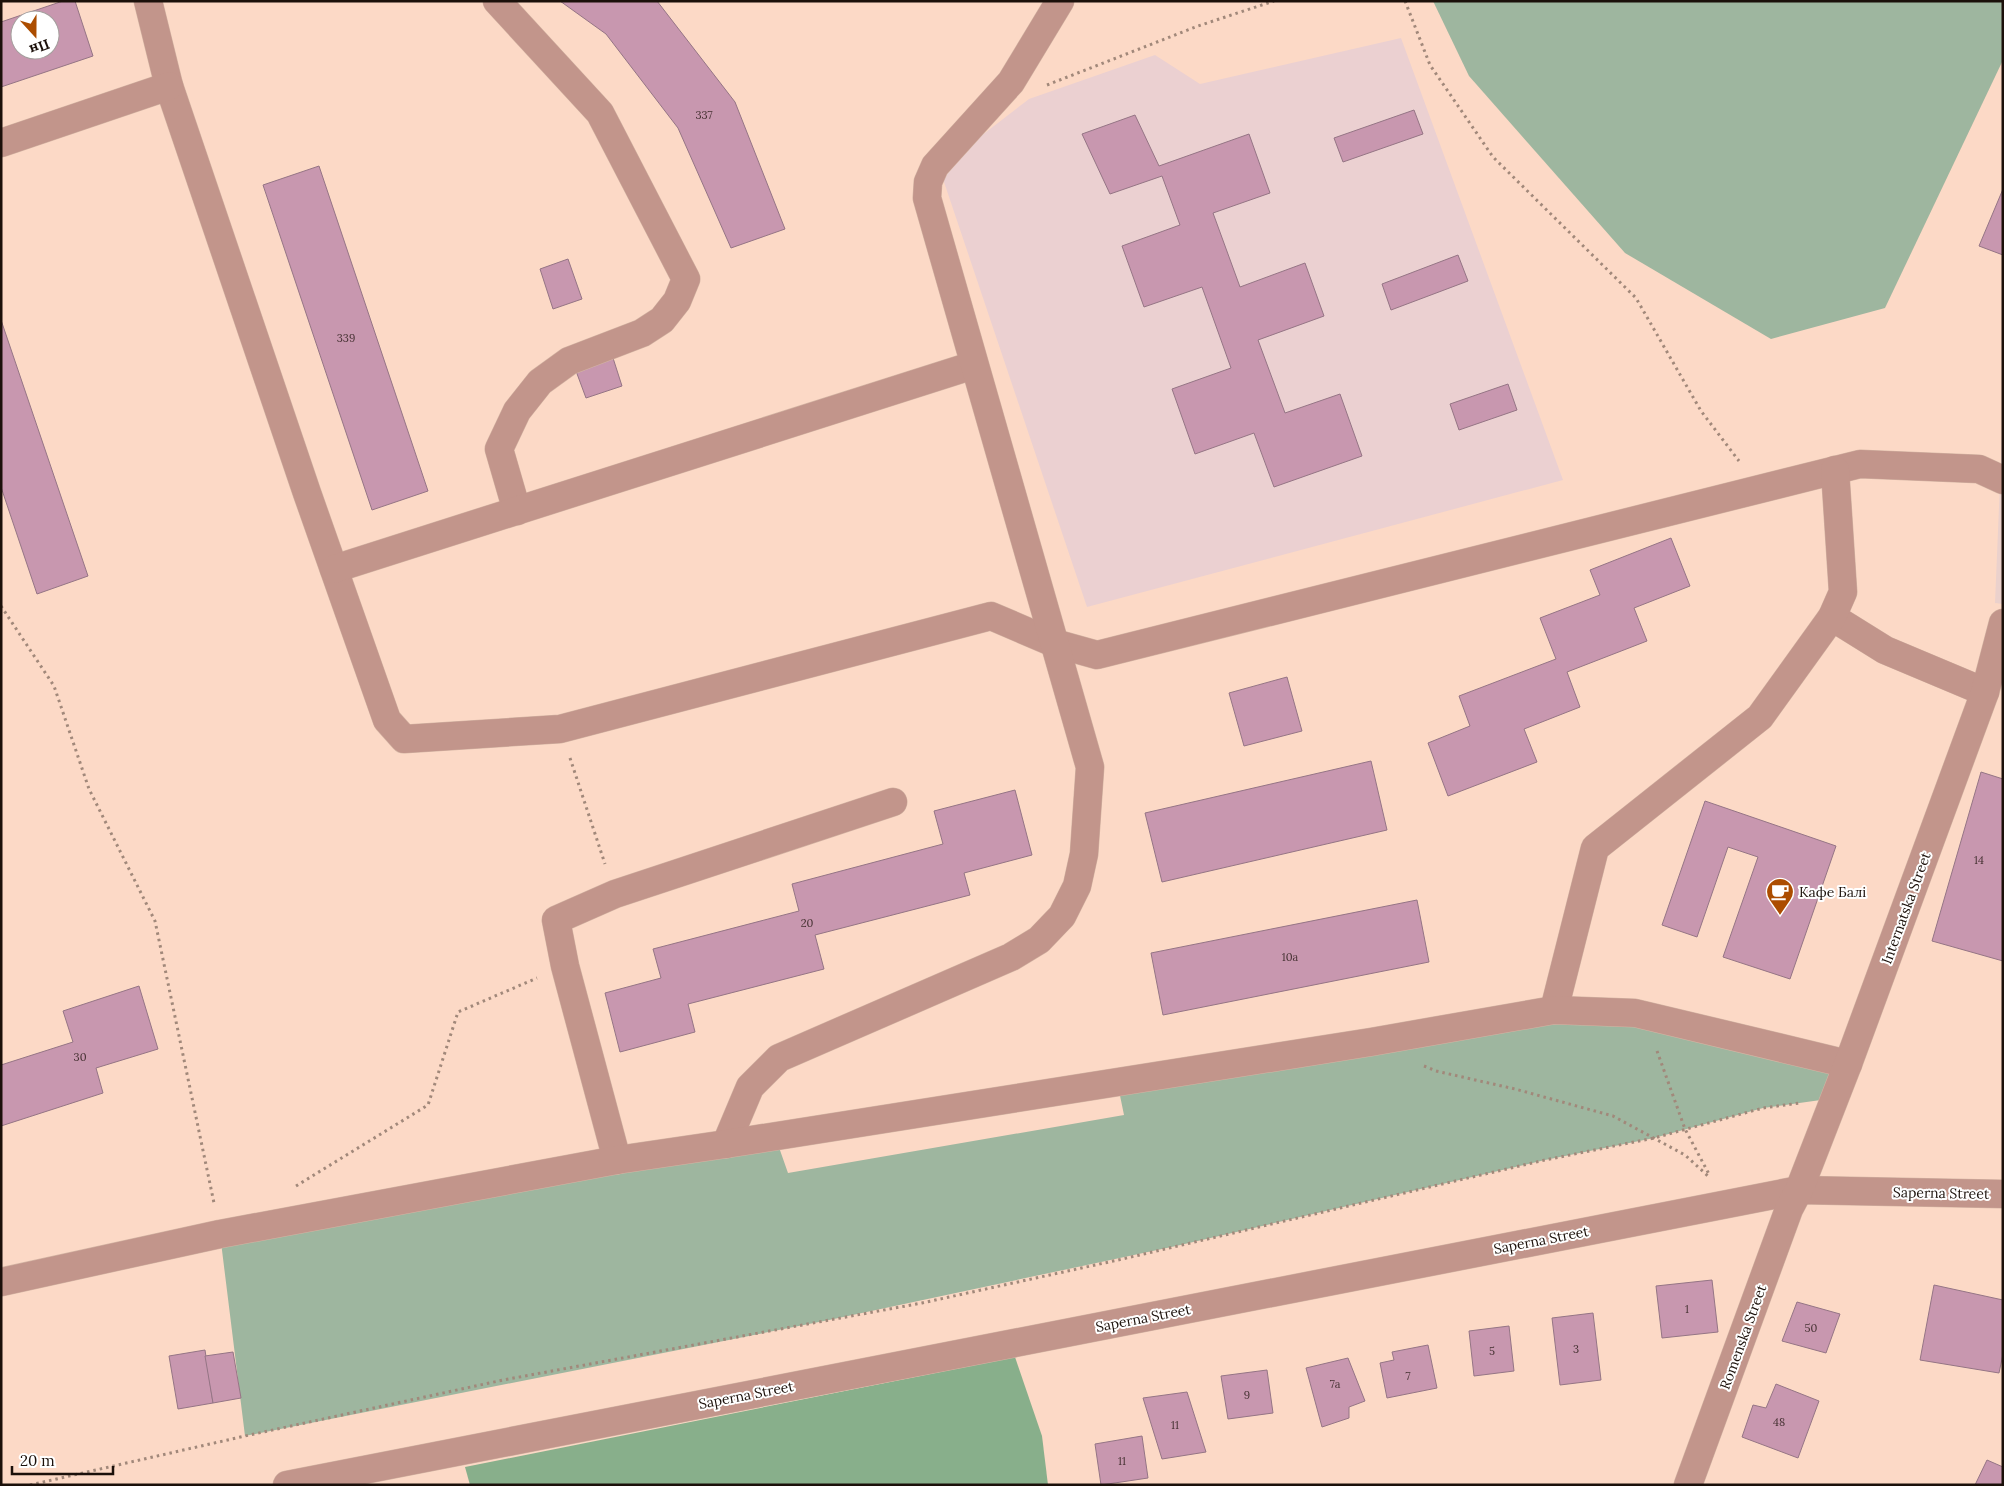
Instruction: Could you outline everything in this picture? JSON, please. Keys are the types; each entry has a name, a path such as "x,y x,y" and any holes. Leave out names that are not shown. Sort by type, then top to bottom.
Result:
{"street":[{"path":"148,1 169,86 334,569 387,720 404,739 560,729 991,616 1054,643 1097,656 1860,464 1979,469 2003,480"},
{"path":"496,1 600,113 686,279 677,301 662,320 642,333 569,361 540,382 517,411 499,449 517,511"},
{"path":"726,1144 750,1087 779,1058 1011,957 1040,940 1062,916 1077,886 1084,854 1090,767 927,198 928,182 935,166 1011,82 1060,1"},
{"path":"1,143 169,86"},
{"path":"334,569 974,365"},
{"path":"1554,1010 1595,848 1760,717 1832,617 1843,592 1835,470"},
{"path":"1832,617 1885,650 1985,692"},
{"name":"Internatska Street","path":"1799,1190 1848,1064 1985,692 2003,623"},
{"path":"617,1160 565,966 556,920 615,894 893,802"},
{"path":"1,1282 220,1234 617,1160 1372,1042 1554,1010 1635,1013 1848,1064"},
{"name":"Saperna Street","path":"287,1485 332,1480 1799,1190 2003,1194"},
{"name":"Romenska Street","path":"1688,1485 1789,1209 1799,1190"}],"path":[{"path":"1041,87 1198,26 1274,1"},
{"path":"1404,1 1430,65 1493,157 1636,298 1701,411 1760,488"},
{"path":"1,606 54,686 89,789 155,920 220,1234"},
{"path":"560,729 615,894"},
{"path":"296,1186 428,1105 458,1012 565,966"},
{"path":"1419,1064 1436,1071 1515,1089 1613,1116 1685,1155 1713,1180 1685,1129 1644,1015"},
{"path":"30,1485 503,1380 941,1299 1118,1260 1545,1160 1654,1138 1763,1108 1835,1098"}],"shaded area":[{"path":"1401,38 1563,480 1087,607 943,179 977,139 1029,99 1155,55 1200,84"},
{"path":"2003,411 2003,604 1995,603"}],"green space":[{"path":"1433,1 2003,1 2003,60 1885,308 1771,339 1625,253 1469,76"},
{"path":"1554,1010 1848,1064 1835,1098 1763,1108 1654,1138 1545,1160 1176,1246 829,1320 245,1436 220,1234 775,1136 788,1173 1124,1115 1117,1081"},
{"path":"1015,1357 1042,1436 1048,1485 470,1485 465,1467"}],"building":[{"path":"63,1 75,1 93,56 1,87 1,22 10,19 10,60 60,60 60,10 36,10"},
{"path":"560,1 657,1 735,102 785,229 731,248 678,128 606,34"},
{"path":"1414,110 1423,134 1343,162 1334,138"},
{"path":"1135,115 1159,166 1249,134 1270,193 1213,213 1240,287 1305,263 1324,316 1258,340 1285,413 1340,394 1362,456 1274,487 1254,433 1195,454 1172,389 1231,368 1202,287 1144,307 1122,246 1180,225 1162,176 1110,194 1082,134"},
{"path":"319,166 428,491 372,510 263,185"},
{"path":"2003,189 2003,255 1979,246"},
{"path":"1458,255 1468,281 1391,310 1382,284"},
{"path":"568,259 582,299 553,309 540,269"},
{"path":"1,320 88,576 37,594 1,487"},
{"path":"613,358 622,386 586,398 576,371"},
{"path":"1508,384 1517,410 1459,430 1450,404"},
{"path":"1671,538 1690,586 1634,608 1647,641 1567,672 1580,707 1524,729 1537,762 1448,796 1428,743 1470,726 1459,696 1556,659 1540,618 1600,595 1590,570"},
{"path":"1287,677 1302,731 1244,746 1229,693"},
{"path":"1371,761 1387,830 1162,882 1145,813"},
{"path":"1981,772 2003,779 2003,961 1932,941"},
{"path":"1015,790 1032,855 964,873 970,895 815,935 824,969 688,1004 695,1032 620,1052 605,993 661,978 653,949 799,911 792,884 943,844 934,811"},
{"path":"1705,801 1836,846 1790,979 1723,957 1758,857 1728,847 1697,937 1662,925"},
{"path":"1417,900 1429,962 1163,1015 1151,953"},
{"path":"139,986 158,1049 96,1068 103,1093 1,1126 1,1065 73,1042 63,1011"},
{"path":"1712,1280 1718,1332 1662,1338 1656,1286"},
{"path":"1934,1285 2003,1300 2003,1354 1999,1373 1920,1360"},
{"path":"1797,1302 1840,1314 1826,1353 1782,1341"},
{"path":"1593,1313 1601,1380 1560,1385 1552,1318"},
{"path":"1509,1326 1514,1371 1474,1376 1469,1331"},
{"path":"1428,1345 1437,1388 1387,1398 1380,1363 1394,1360 1392,1352"},
{"path":"205,1350 213,1403 178,1409 169,1356"},
{"path":"233,1352 241,1398 213,1403 205,1356"},
{"path":"1348,1358 1365,1401 1349,1407 1349,1418 1322,1427 1306,1368"},
{"path":"1267,1370 1273,1413 1228,1419 1221,1376"},
{"path":"1776,1384 1819,1401 1798,1458 1742,1437 1753,1405 1766,1408"},
{"path":"1187,1392 1206,1452 1162,1459 1143,1398"},
{"path":"1142,1436 1148,1478 1101,1485 1095,1444"},
{"path":"1987,1460 2003,1467 2003,1485 1975,1485"}],"place":[{"name":"Кафе Балі","path":"1780,916"}]}
